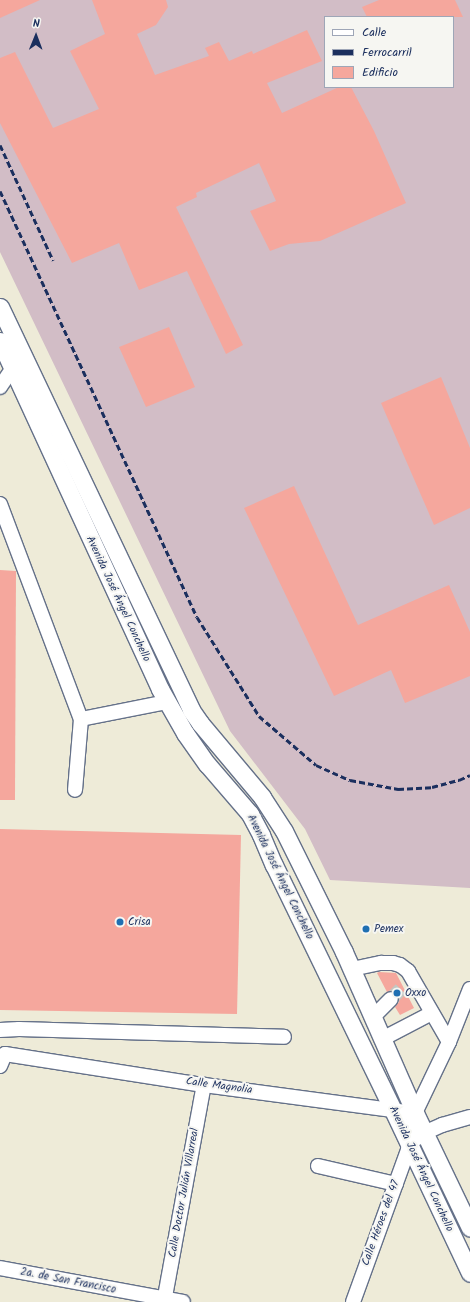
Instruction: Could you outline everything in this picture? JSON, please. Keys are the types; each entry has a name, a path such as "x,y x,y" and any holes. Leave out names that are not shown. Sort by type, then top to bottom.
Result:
{"main road":[{"name":"Avenida José Ángel Conchello","path":"0,307 191,710 200,723 262,797 275,816 352,969 424,1133 470,1228"},
{"name":"Avenida José Ángel Conchello","path":"0,341 167,702 185,734 207,764 250,814 410,1144 470,1273"}],"street":[{"path":"0,387 12,368"},
{"path":"0,504 81,719 75,790"},
{"path":"81,719 167,702"},
{"path":"352,969 381,963 393,963 408,971 408,983 432,1013 449,1042"},
{"name":"Calle Héroes del 47","path":"352,1302 410,1144 415,1113 449,1042 470,989"},
{"path":"372,1017 391,999"},
{"path":"382,1039 432,1013"},
{"path":"0,1030 19,1029 284,1037"},
{"name":"Calle Magnolia","path":"2,1058 24,1056 204,1085 415,1113"},
{"name":"Calle Doctor Julián Villarreal","path":"164,1300 204,1085"},
{"path":"410,1144 424,1133 442,1125 470,1117"},
{"path":"318,1166 396,1184"},
{"name":"2a. de San Francisco","path":"0,1268 164,1300 183,1302"}],"shaded area":[{"path":"0,0 470,0 470,888 330,880 305,829 230,731 0,252"}],"building":[{"path":"0,0 40,0 0,18"},
{"path":"92,0 166,0 168,7 156,25 137,34 155,75 209,56 205,48 219,42 229,61 252,51 253,54 307,30 322,61 267,83 282,113 337,88 352,88 374,131 406,203 320,241 289,244 270,251 250,211 276,201 259,163 196,193 197,197 176,207 243,345 226,354 187,271 139,290 119,243 72,263 0,123 0,58 15,52 53,128 99,109 70,51 105,34"},
{"path":"379,0 455,0 463,17 366,16 362,7"},
{"path":"169,327 195,387 146,407 119,347"},
{"path":"441,377 470,448 470,508 434,525 381,403"},
{"path":"294,486 358,625 449,585 470,632 470,676 405,703 391,670 334,696 244,508"},
{"path":"0,570 16,571 15,800 0,800"},
{"name":"Crisa","path":"0,829 241,835 237,1014 0,1010"},
{"name":"Oxxo","path":"377,973 396,973 414,1008 400,1015 395,1007 399,1002 399,996 394,991 387,992"}],"tunnel":[{"path":"391,999 403,987"}],"railway":[{"path":"0,145 53,260"},
{"path":"0,191 197,617 259,716 316,765 350,780 398,789 432,787 459,780 470,775"}],"place":[{"name":"Crisa","path":"120,922"},
{"name":"Pemex","path":"366,929"},
{"name":"Oxxo","path":"397,993"}]}
